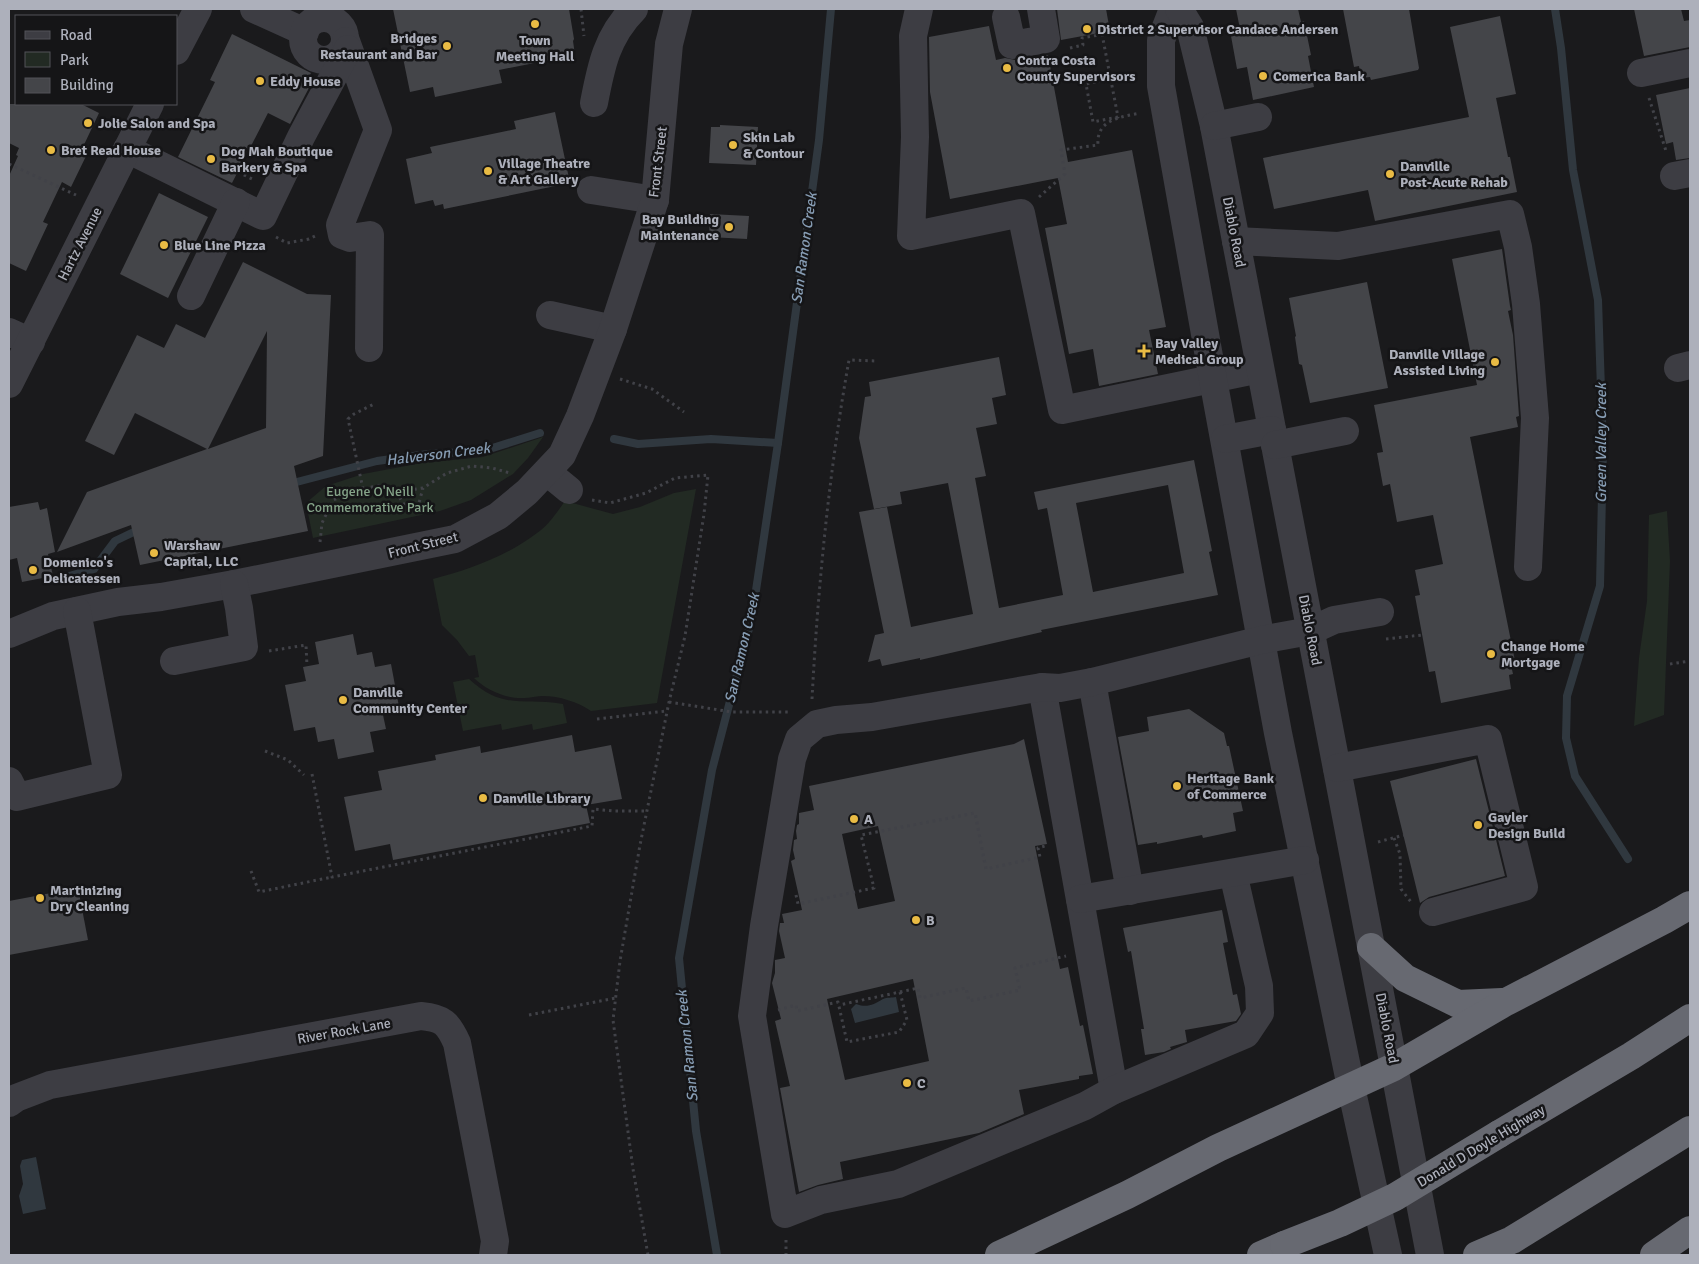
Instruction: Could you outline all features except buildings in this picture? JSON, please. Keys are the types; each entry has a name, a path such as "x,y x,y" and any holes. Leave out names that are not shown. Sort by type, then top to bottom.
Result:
{"highway":[{"path":"999,1255 1218,1148 1394,1067 1506,1002 1690,905"},
{"path":"1372,947 1406,978 1458,1004 1506,1002"},
{"name":"Donald D Doyle Highway","path":"1272,1250 1340,1223 1395,1197 1631,1056 1690,1018"},
{"path":"1476,1255 1504,1248 1690,1130"},
{"path":"1654,1255 1690,1230"}],"street":[{"path":"178,48 198,9"},
{"path":"254,9 305,32"},
{"path":"594,103 600,72 611,39 622,21 634,9"},
{"name":"Front Street","path":"9,634 53,616 118,602 161,597 234,584 455,539 498,516 527,492 562,454 580,416 613,330 657,192 669,44 678,9"},
{"path":"919,9 913,36 915,137 911,236 1020,213 1062,410 1260,369"},
{"path":"1006,17 1012,46 1046,39 1041,9"},
{"path":"1173,9 1161,40 1161,86 1261,640 1304,860 1388,1255"},
{"name":"Diablo Road","path":"1179,9 1190,27 1214,126 1430,1255"},
{"path":"343,30 340,54 334,59 326,61 320,60 307,52 303,39 309,25 321,18 343,30 378,130 340,225 342,235 350,238 370,235 369,348"},
{"path":"127,149 263,216 301,136 343,30"},
{"path":"1641,73 1690,64"},
{"name":"Hartz Avenue","path":"9,384 20,337 127,149 149,105"},
{"path":"1214,126 1258,117"},
{"path":"591,190 654,200"},
{"path":"191,296 236,202"},
{"path":"1236,241 1338,246 1510,214 1518,247 1526,304 1535,418 1528,567"},
{"path":"550,315 613,330"},
{"path":"1225,439 1345,431"},
{"path":"547,472 569,490"},
{"path":"174,661 255,649 239,608 234,584"},
{"path":"9,781 17,796 108,775 77,611"},
{"path":"1232,873 1258,986 1260,1013 1246,1034 1114,1090 1085,1106 898,1184 821,1200 785,1214 752,1016 764,926 792,759 799,739 814,716 836,720 872,717 1042,687 1060,688 1092,682 1261,640 1310,631 1334,620 1380,612"},
{"path":"1092,682 1130,891"},
{"path":"1042,687 1114,1090"},
{"path":"1337,768 1488,739 1524,887 1433,912"},
{"path":"1080,899 1304,860"},
{"name":"River Rock Lane","path":"9,1103 16,1098 50,1085 421,1016 436,1018 450,1028 457,1043 495,1241 493,1255"}],"path":[{"path":"1102,34 1118,117"},
{"path":"1641,73 1682,174"},
{"path":"1111,79 1086,84 1093,122 1143,112"},
{"path":"1020,213 1065,174 1061,150 1098,145 1097,137 1104,126 1118,117"},
{"path":"9,164 76,195"},
{"path":"814,716 819,594 839,418 849,360 876,361"},
{"path":"596,372 652,389 684,412"},
{"path":"363,489 348,419 374,404"},
{"path":"396,492 423,488 447,473 472,466 492,468 513,474"},
{"path":"569,490 582,499 610,503 646,493 675,478 708,476 685,636 667,711 620,961 614,1020 633,1168 648,1255"},
{"path":"320,542 322,523 333,500 363,489 381,485 396,492 405,506 411,507 419,503 423,488"},
{"path":"255,649 306,644 307,666"},
{"path":"1670,664 1690,660"},
{"path":"669,702 732,712 788,712"},
{"path":"597,720 667,711"},
{"path":"266,751 288,760 304,775"},
{"path":"312,774 332,876"},
{"path":"252,871 259,892 332,876 592,826 593,809 648,811"},
{"path":"791,895 797,895 798,904 874,888 861,835 975,813 986,869 1040,857 1038,848 1049,845"},
{"path":"1378,842 1404,835"},
{"path":"769,1012 796,1005 797,1011 838,1002 839,1005 918,988 920,998 966,988 969,1001 1020,990 1015,968 1069,956"},
{"path":"839,1005 846,1042 899,1032 907,1020 900,992"},
{"path":"529,1015 616,998"}],"green space":[{"name":"Eugene O'Neill Commemorative Park","path":"543,437 528,458 513,474 471,500 440,511 313,538 306,503 326,486 363,474 422,463 483,457"},
{"path":"696,489 657,703 591,711 562,698 543,696 510,697 490,690 474,678 479,677 475,655 469,656 442,625 433,579 474,567 513,549 541,530 565,501 613,514 640,507 674,493"},
{"path":"1667,511 1670,561 1664,715 1634,726 1639,658 1647,601 1649,515"},
{"path":"469,679 481,689 503,699 563,704 567,723 533,730 532,724 502,730 501,724 463,731 453,682"}],"shaded area":[{"path":"896,997 899,1012 855,1023 851,1009 856,1004 870,1005 885,998"},
{"path":"36,1157 46,1209 23,1214 19,1196 23,1184 20,1166 22,1160"}],"waterway":[{"name":"San Ramon Creek","path":"717,1255 696,1131 679,958 712,770 752,617 778,443 819,140 831,9"},
{"name":"Green Valley Creek","path":"1555,9 1561,48 1573,170 1598,300 1603,449 1600,586 1567,696 1566,738 1575,776 1628,859"},
{"name":"Halverson Creek","path":"289,484 377,461 428,454 483,451 540,433"},
{"name":"Halverson Creek","path":"614,439 638,444 711,439 778,443"},
{"name":"Halverson Creek","path":"62,578 94,569 115,541 140,529"}],"place":[{"name":"Town Meeting Hall","path":"535,24"},
{"name":"District 2 Supervisor Candace Andersen","path":"1087,29"},
{"name":"Bridges Restaurant and Bar","path":"447,46"},
{"name":"Contra Costa County Supervisors","path":"1007,68"},
{"name":"Comerica Bank","path":"1263,76"},
{"name":"Eddy House","path":"260,81"},
{"name":"Jolie Salon and Spa","path":"88,123"},
{"name":"Skin Lab & Contour","path":"733,145"},
{"name":"Bret Read House","path":"51,150"},
{"name":"Dog Mah Boutique Barkery & Spa","path":"211,159"},
{"name":"Village Theatre & Art Gallery","path":"488,171"},
{"name":"Danville Post-Acute Rehab","path":"1390,174"},
{"name":"Bay Building Maintenance","path":"729,227"},
{"name":"Blue Line Pizza","path":"164,245"},
{"name":"Bay Valley Medical Group","path":"1144,351"},
{"name":"Danville Village Assisted Living","path":"1495,362"},
{"name":"Warshaw Capital, LLC","path":"154,553"},
{"name":"Domenico's Delicatessen","path":"33,570"},
{"name":"Change Home Mortgage","path":"1491,654"},
{"name":"Danville Community Center","path":"343,700"},
{"name":"Heritage Bank of Commerce","path":"1177,786"},
{"name":"Danville Library","path":"483,798"},
{"name":"A","path":"854,819"},
{"name":"Gayler Design Build","path":"1478,825"},
{"name":"Martinizing Dry Cleaning","path":"40,898"},
{"name":"B","path":"916,920"},
{"name":"C","path":"907,1083"}]}
